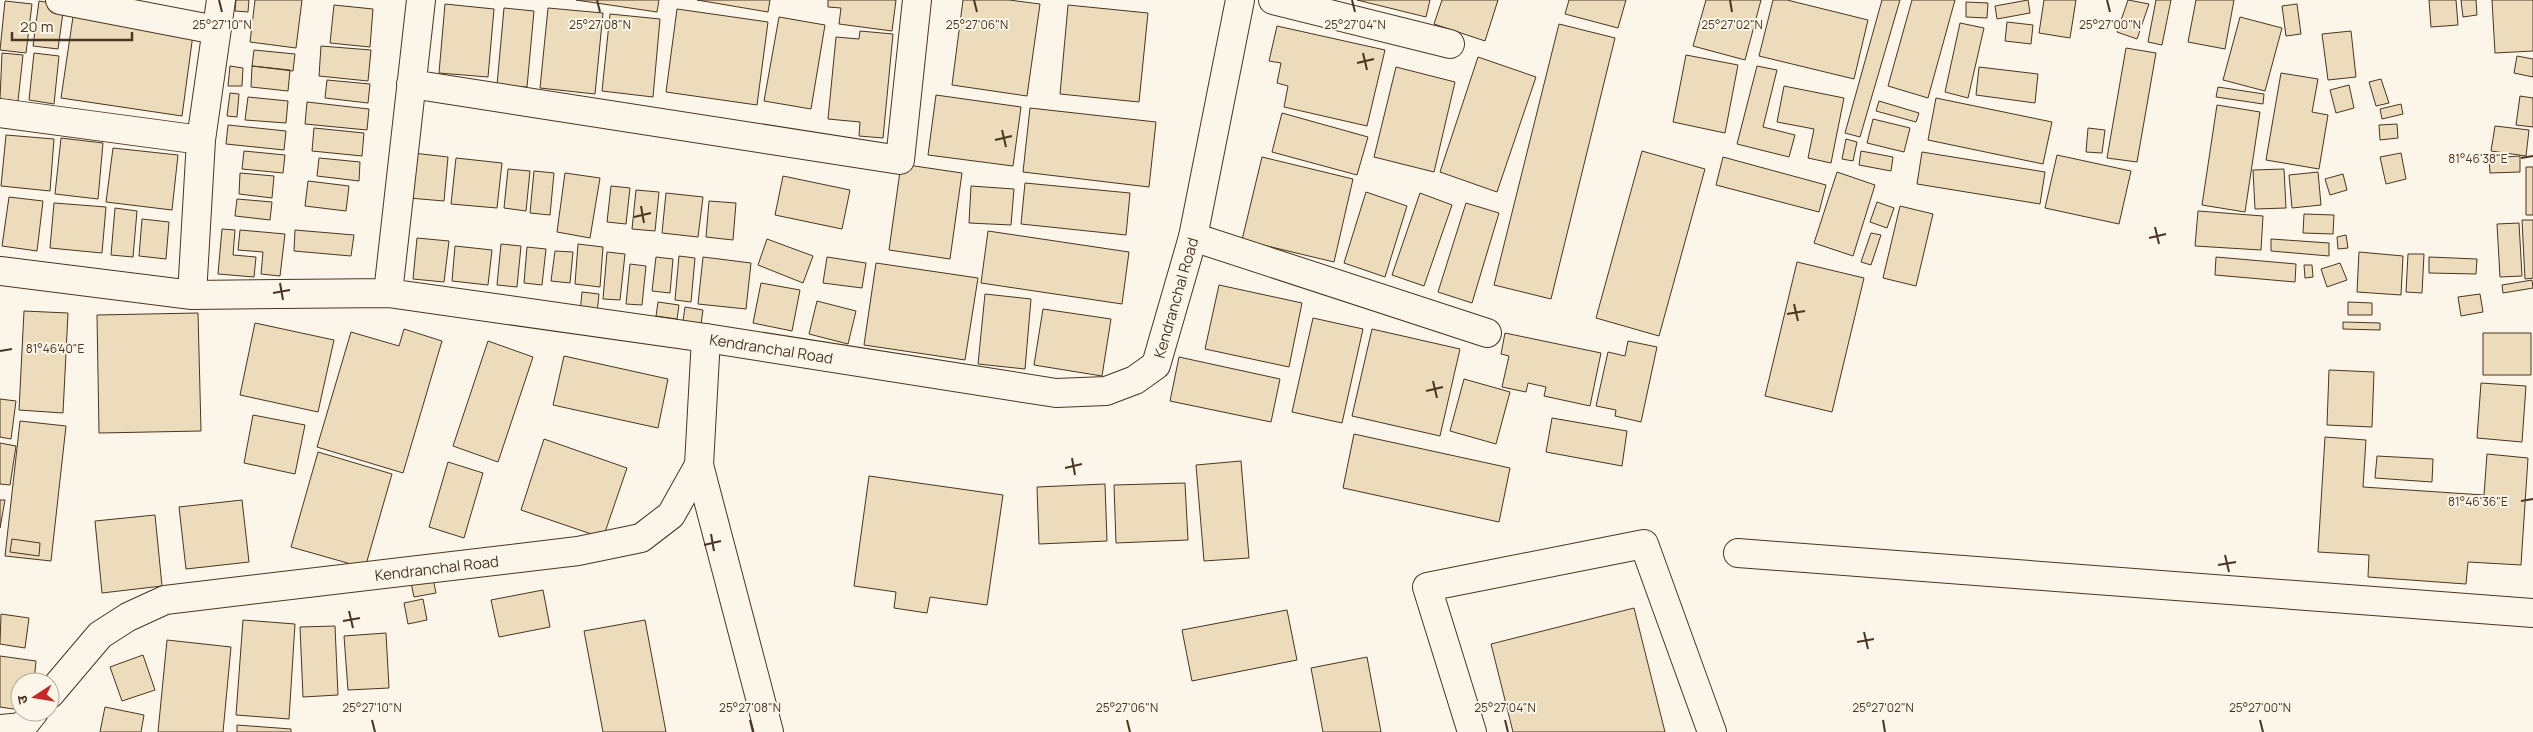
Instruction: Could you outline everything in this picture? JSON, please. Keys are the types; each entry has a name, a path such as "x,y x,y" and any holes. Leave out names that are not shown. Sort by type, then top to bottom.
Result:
{"street":[{"path":"60,0 216,30"},
{"path":"192,295 201,140 221,0"},
{"path":"388,293 421,0"},
{"path":"411,84 900,160 917,0"},
{"name":"Kendranchal Road","path":"60,682 100,636 128,617 165,600 578,551 641,538 671,516 699,465 706,338 1056,393 1106,391 1135,380 1156,365 1193,237 1240,0"},
{"path":"1273,0 1450,44"},
{"path":"0,113 201,140"},
{"path":"1193,237 1487,333"},
{"path":"0,271 192,295 388,293 706,338"},
{"path":"699,465 769,732"},
{"path":"1472,732 1427,587 1644,544 1712,732"},
{"path":"1738,553 2533,613"},
{"path":"0,729 22,727 26,722"}],"building":[{"path":"236,0 249,0 248,12 235,11"},
{"path":"255,0 302,0 296,48 250,42"},
{"path":"576,0 659,0 657,12"},
{"path":"697,0 770,0 768,12"},
{"path":"828,0 896,0 892,31 839,24 841,8 828,7"},
{"path":"963,0 1009,0 1040,4 1027,96 952,85"},
{"path":"1357,0 1430,0 1426,17"},
{"path":"1442,0 1498,0 1485,41 1434,24"},
{"path":"1569,0 1626,0 1618,28 1565,14"},
{"path":"1706,0 1761,0 1745,60 1693,46"},
{"path":"1773,0 1787,0 1868,20 1854,79 1759,56"},
{"path":"1882,0 1900,0 1860,137 1845,133"},
{"path":"1912,0 1955,0 1928,98 1888,86"},
{"path":"2028,0 2030,13 1997,19 1995,6"},
{"path":"2044,0 2076,0 2070,38 2039,33"},
{"path":"2128,0 2149,4 2137,39 2117,32"},
{"path":"2156,0 2171,0 2162,45 2148,42"},
{"path":"2196,0 2234,0 2225,49 2188,42"},
{"path":"2429,0 2456,0 2458,25 2431,27"},
{"path":"2461,0 2476,0 2477,15 2463,17"},
{"path":"2492,0 2533,0 2533,51 2495,53"},
{"path":"5,1 32,4 26,53 0,50"},
{"path":"39,1 64,5 58,49 33,46"},
{"path":"1966,2 1988,3 1987,18 1966,17"},
{"path":"445,4 494,9 488,77 439,73"},
{"path":"2297,4 2301,34 2286,36 2282,6"},
{"path":"334,5 373,9 370,47 330,43"},
{"path":"1068,5 1148,13 1139,102 1060,94"},
{"path":"504,8 534,11 527,87 497,85"},
{"path":"548,8 603,13 595,94 540,88"},
{"path":"677,9 768,22 757,105 666,92"},
{"path":"74,10 194,27 182,116 61,98"},
{"path":"610,14 660,19 653,97 602,91"},
{"path":"779,17 825,25 811,109 764,101"},
{"path":"2240,17 2282,28 2265,91 2223,80"},
{"path":"2007,22 2033,25 2031,44 2005,41"},
{"path":"1960,23 1984,28 1968,98 1945,92"},
{"path":"1559,24 1615,38 1551,299 1494,285"},
{"path":"1277,26 1385,50 1367,126 1284,107 1288,86 1277,83 1281,63 1269,61"},
{"path":"860,31 893,34 883,138 859,136 860,122 828,119 836,37 859,39"},
{"path":"2351,31 2356,77 2328,80 2322,34"},
{"path":"321,46 371,50 368,81 319,76"},
{"path":"2126,48 2156,53 2137,162 2107,158"},
{"path":"254,50 295,54 293,71 252,66"},
{"path":"2,53 23,55 18,101 0,99"},
{"path":"34,53 59,56 54,104 29,100"},
{"path":"1686,55 1738,65 1725,133 1673,122"},
{"path":"2517,56 2533,59 2533,77 2514,73"},
{"path":"1478,57 1536,77 1497,192 1440,172"},
{"path":"230,66 243,68 242,86 228,86"},
{"path":"252,66 290,70 288,91 251,87"},
{"path":"1757,66 1777,70 1763,127 1795,135 1789,157 1737,144"},
{"path":"1396,67 1455,82 1434,172 1374,157"},
{"path":"1979,67 2038,74 2035,103 1976,95"},
{"path":"2281,73 2318,79 2312,112 2328,115 2319,169 2266,160"},
{"path":"2381,79 2389,103 2376,106 2369,82"},
{"path":"327,80 370,84 368,103 325,98"},
{"path":"2349,85 2354,108 2336,113 2330,90"},
{"path":"1784,86 1844,98 1831,163 1808,158 1814,129 1777,122"},
{"path":"2218,87 2264,94 2263,104 2216,97"},
{"path":"230,93 239,94 237,117 227,116"},
{"path":"936,95 1021,107 1013,166 928,155"},
{"path":"2520,96 2533,98 2533,127 2516,125"},
{"path":"248,97 288,101 286,123 245,120"},
{"path":"1936,98 2052,122 2043,164 1928,140"},
{"path":"1879,101 1919,113 1916,122 1876,111"},
{"path":"307,102 369,109 367,130 305,124"},
{"path":"2401,104 2403,114 2382,119 2380,109"},
{"path":"2217,105 2260,112 2245,212 2202,205"},
{"path":"1030,108 1156,122 1149,187 1023,172"},
{"path":"1282,113 1368,137 1357,175 1272,152"},
{"path":"1873,119 1910,128 1904,152 1867,143"},
{"path":"2397,124 2398,138 2380,140 2379,125"},
{"path":"228,125 286,131 284,150 226,144"},
{"path":"2495,126 2529,130 2526,156 2491,151"},
{"path":"314,128 364,133 362,156 312,151"},
{"path":"2088,128 2105,130 2102,153 2086,152"},
{"path":"6,135 54,139 50,191 1,186"},
{"path":"61,138 103,143 98,199 55,194"},
{"path":"1846,139 1857,142 1853,161 1842,159"},
{"path":"113,148 178,155 172,210 106,202"},
{"path":"244,151 285,155 283,173 242,169"},
{"path":"1642,151 1705,169 1659,336 1596,318"},
{"path":"1861,151 1893,157 1891,171 1859,165"},
{"path":"1922,152 2045,172 2040,204 1917,184"},
{"path":"413,153 448,157 444,201 409,198"},
{"path":"2401,153 2406,179 2386,184 2380,157"},
{"path":"2057,155 2131,171 2119,224 2045,208"},
{"path":"2520,156 2520,172 2490,173 2489,158"},
{"path":"1262,157 1353,179 1334,262 1242,240"},
{"path":"1723,157 1826,185 1819,212 1716,185"},
{"path":"319,158 360,162 359,181 317,176"},
{"path":"456,158 502,163 497,208 451,204"},
{"path":"901,164 962,173 950,259 889,250"},
{"path":"2526,167 2533,167 2533,215 2526,215"},
{"path":"508,169 530,171 526,211 504,208"},
{"path":"2284,169 2286,208 2255,209 2253,170"},
{"path":"534,171 554,173 550,215 530,213"},
{"path":"1837,172 1875,185 1853,256 1814,243"},
{"path":"2318,172 2321,205 2292,208 2289,175"},
{"path":"240,173 274,176 272,198 239,194"},
{"path":"565,173 600,178 590,238 557,232"},
{"path":"2343,174 2347,190 2330,195 2325,179"},
{"path":"783,176 850,190 842,229 775,215"},
{"path":"308,181 349,186 346,211 305,206"},
{"path":"1025,183 1130,193 1126,235 1021,224"},
{"path":"611,186 630,188 626,224 607,222"},
{"path":"971,186 1014,189 1011,225 969,223"},
{"path":"636,190 659,192 655,231 632,229"},
{"path":"1366,192 1407,206 1385,277 1344,263"},
{"path":"666,193 703,197 698,237 662,233"},
{"path":"1420,193 1452,205 1424,286 1392,275"},
{"path":"9,197 43,201 37,251 2,246"},
{"path":"237,199 272,202 270,220 235,216"},
{"path":"709,201 736,203 733,240 706,237"},
{"path":"1877,202 1894,208 1887,228 1870,222"},
{"path":"54,203 106,207 102,253 50,248"},
{"path":"1466,203 1499,213 1472,303 1438,292"},
{"path":"1900,206 1933,214 1916,286 1883,278"},
{"path":"115,208 137,211 133,257 111,255"},
{"path":"2198,211 2263,216 2261,250 2195,246"},
{"path":"2304,214 2334,215 2333,234 2303,233"},
{"path":"142,219 169,222 166,259 139,256"},
{"path":"2522,220 2533,220 2533,278 2525,279"},
{"path":"2519,223 2522,276 2500,277 2497,224"},
{"path":"222,229 235,230 233,255 256,257 254,277 218,274"},
{"path":"240,230 285,234 280,276 261,274 263,252 238,250"},
{"path":"295,230 354,235 351,256 294,251"},
{"path":"988,231 1129,252 1122,304 981,283"},
{"path":"1871,233 1881,235 1871,265 1861,262"},
{"path":"2346,235 2348,248 2338,249 2337,237"},
{"path":"417,238 449,241 444,282 413,279"},
{"path":"767,239 813,256 803,283 758,265"},
{"path":"2271,239 2329,243 2329,256 2271,251"},
{"path":"501,244 521,246 517,287 497,285"},
{"path":"578,244 603,247 600,287 575,284"},
{"path":"455,246 492,250 488,285 452,281"},
{"path":"527,247 546,249 542,285 524,283"},
{"path":"555,251 573,252 570,283 551,281"},
{"path":"607,252 625,254 620,300 603,299"},
{"path":"2359,252 2403,256 2401,295 2357,292"},
{"path":"2408,254 2424,254 2422,293 2406,292"},
{"path":"679,256 695,258 691,302 675,300"},
{"path":"656,257 673,259 670,293 652,291"},
{"path":"703,257 751,263 746,309 698,304"},
{"path":"827,257 866,263 862,288 823,283"},
{"path":"2216,257 2296,264 2295,282 2215,275"},
{"path":"2429,257 2477,259 2476,274 2429,273"},
{"path":"1797,262 1864,278 1832,412 1765,396"},
{"path":"876,263 978,278 965,360 864,345"},
{"path":"2340,263 2347,280 2327,287 2321,269"},
{"path":"630,264 646,266 642,305 626,304"},
{"path":"2304,265 2312,265 2313,277 2305,278"},
{"path":"2532,280 2533,288 2503,293 2502,285"},
{"path":"761,283 800,290 792,331 753,323"},
{"path":"1219,285 1302,303 1289,367 1205,349"},
{"path":"582,292 599,294 597,314 580,313"},
{"path":"985,294 1031,299 1025,369 978,364"},
{"path":"2480,294 2483,312 2461,316 2458,297"},
{"path":"817,301 856,311 848,344 809,334"},
{"path":"658,302 679,305 677,319 656,316"},
{"path":"2348,302 2372,303 2372,315 2348,315"},
{"path":"685,307 703,310 701,324 683,321"},
{"path":"1043,309 1111,319 1102,376 1034,365"},
{"path":"24,311 68,313 63,413 19,410"},
{"path":"198,313 201,431 99,433 97,315"},
{"path":"1313,318 1363,329 1342,423 1292,412"},
{"path":"2343,322 2380,323 2380,330 2343,329"},
{"path":"255,323 334,340 318,412 240,395"},
{"path":"404,329 442,341 403,473 317,447 351,332 399,346"},
{"path":"1372,329 1460,349 1440,436 1352,416"},
{"path":"1505,333 1601,353 1590,406 1544,396 1546,387 1528,383 1526,392 1502,387 1509,356 1501,354"},
{"path":"2483,333 2531,333 2531,375 2483,375"},
{"path":"488,341 533,357 498,462 453,446"},
{"path":"1628,341 1657,347 1641,422 1615,416 1616,410 1596,406 1608,352 1625,356"},
{"path":"564,356 668,379 658,428 553,405"},
{"path":"1179,357 1280,379 1271,422 1170,401"},
{"path":"2329,370 2374,372 2372,427 2327,425"},
{"path":"1464,379 1510,392 1496,444 1450,431"},
{"path":"2481,383 2526,386 2522,442 2477,438"},
{"path":"0,399 16,401 11,439 0,437"},
{"path":"253,415 305,425 295,474 244,463"},
{"path":"1552,418 1627,431 1622,466 1546,452"},
{"path":"20,421 66,426 51,561 5,556"},
{"path":"1354,434 1510,468 1499,522 1343,488"},
{"path":"2325,437 2366,440 2363,487 2484,495 2487,454 2528,458 2521,565 2468,562 2466,584 2368,577 2369,555 2318,552"},
{"path":"544,439 627,468 603,538 521,510"},
{"path":"0,443 16,446 10,485 0,484"},
{"path":"318,452 392,474 365,568 291,547"},
{"path":"2377,456 2433,459 2432,482 2375,478"},
{"path":"1241,461 1249,558 1204,561 1196,465"},
{"path":"448,462 483,473 464,538 429,527"},
{"path":"869,476 1003,495 987,605 930,597 927,613 894,608 896,592 854,586"},
{"path":"1185,483 1188,540 1116,543 1114,485"},
{"path":"1105,484 1107,541 1039,544 1037,487"},
{"path":"0,500 5,500 0,528"},
{"path":"242,500 249,562 186,569 179,507"},
{"path":"155,515 162,586 102,593 95,521"},
{"path":"12,539 40,543 39,556 10,552"},
{"path":"432,574 436,593 414,597 410,578"},
{"path":"543,590 550,627 499,637 491,600"},
{"path":"423,599 427,620 408,624 404,603"},
{"path":"1634,608 1665,732 1513,732 1491,644"},
{"path":"1287,610 1297,660 1192,681 1182,630"},
{"path":"1,614 29,618 25,648 0,644"},
{"path":"243,620 295,624 289,719 236,715"},
{"path":"645,620 666,732 603,732 584,631"},
{"path":"335,626 338,695 303,697 300,627"},
{"path":"386,633 389,688 348,690 344,636"},
{"path":"167,640 231,647 223,732 158,732"},
{"path":"143,655 155,690 122,701 110,667"},
{"path":"0,656 36,661 35,672 10,672 10,708 0,707"},
{"path":"1367,657 1381,732 1323,732 1311,668"},
{"path":"105,707 144,715 141,732 100,732"},
{"path":"237,725 291,729 291,732 237,732"}]}
